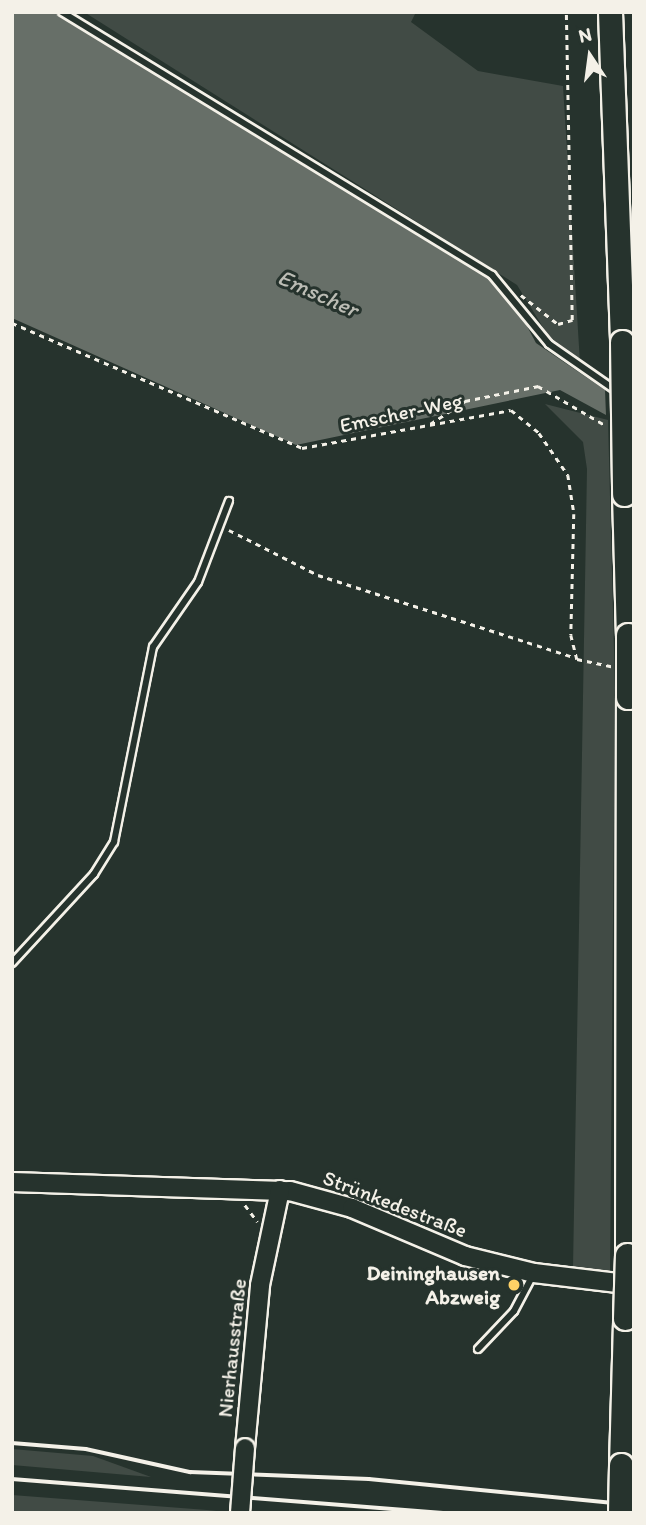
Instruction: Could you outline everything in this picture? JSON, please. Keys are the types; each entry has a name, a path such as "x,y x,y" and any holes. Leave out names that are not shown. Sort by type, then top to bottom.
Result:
{"highway":[{"path":"610,12 622,342 628,635 626,1255 620,1513"}],"main road":[{"name":"Strünkedestraße","path":"12,1182 280,1190 352,1208 465,1256 534,1273 634,1285"},
{"name":"Nierhausstraße","path":"240,1513 260,1285 280,1190"}],"lane":[{"path":"62,12 492,275 513,295 561,356 634,403"},
{"path":"12,963 94,874 114,842 153,647 198,582 229,501"},
{"path":"478,1349 514,1311 534,1273"}],"path":[{"path":"513,295 523,296 558,324 572,320 566,12"},
{"name":"Emscher-Weg","path":"12,323 288,444 311,448 511,410 559,457 572,493 577,659"},
{"path":"430,424 465,401 538,386 613,430"},
{"path":"219,527 318,575 577,659 614,666"}],"shaded area":[{"path":"84,12 416,12 411,22 478,71 563,86 580,363 549,337 517,285"},
{"path":"545,404 608,420 615,688 610,1272 573,1268 587,469 583,442"},
{"path":"12,1449 93,1456 151,1477 12,1465"},
{"path":"12,1495 207,1510 226,1512 12,1513"}],"water":[{"name":"Emscher","path":"12,12 56,12 487,277 520,313 536,343 605,390 606,415 560,390 296,445 12,318"}],"railway":[{"path":"12,1443 86,1449 190,1472 369,1479 634,1505"},
{"path":"12,1479 443,1513"}],"place":[{"name":"Deininghausen Abzweig","path":"514,1285"}]}
